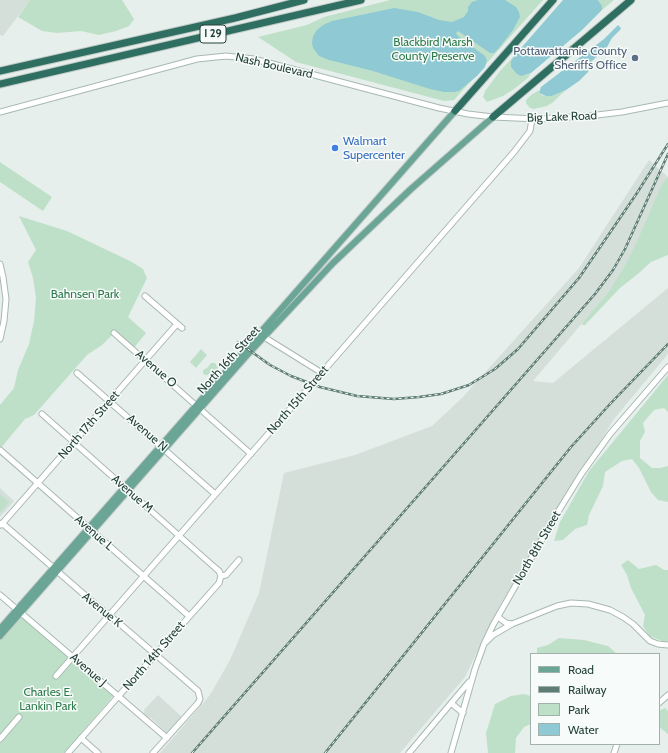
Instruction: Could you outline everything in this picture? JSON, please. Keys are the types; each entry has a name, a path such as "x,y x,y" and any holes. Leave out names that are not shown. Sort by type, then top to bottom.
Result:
{"highway":[{"name":"I 29","path":"0,71 235,18 304,0"},
{"name":"I 29","path":"0,84 361,0"},
{"path":"455,111 553,0"},
{"path":"493,118 630,0"}],"main road":[{"name":"North 16th Street","path":"199,407 455,111"},
{"name":"North 16th Street","path":"0,636 19,611 163,447 340,256 411,189 493,118"},
{"name":"North 16th Street","path":"0,629 19,611"}],"street":[{"name":"Nash Boulevard","path":"0,112 197,60 226,56 254,59 455,111"},
{"name":"Big Lake Road","path":"455,111 493,118 532,119 608,114 668,103"},
{"name":"North 15th Street","path":"56,676 524,140 531,128 532,119"},
{"path":"0,266 6,299 0,339"},
{"name":"North 17th Street","path":"1,525 146,360 179,326 145,296"},
{"name":"Avenue O","path":"114,333 251,454"},
{"path":"264,337 322,372"},
{"name":"North 8th Street","path":"451,753 471,680 484,644 498,617 553,520 582,473 610,434 668,367"},
{"name":"Avenue N","path":"77,373 215,494"},
{"name":"Avenue M","path":"42,414 219,571 221,576"},
{"name":"Avenue L","path":"0,450 189,616"},
{"name":"Avenue K","path":"1,525 198,691 200,697 198,703 167,738"},
{"name":"North 14th Street","path":"68,753 219,583 221,576 226,575 239,560"},
{"name":"Avenue J","path":"0,595 167,738"},
{"name":"Avenue J","path":"0,599 9,603"},
{"path":"484,644 493,635 512,624 552,607 564,604 580,603 596,605 610,610 628,621 650,641 668,645"},
{"path":"498,617 506,623 512,624"},
{"path":"409,753 471,680"},
{"path":"660,702 668,695"},
{"path":"451,703 463,713"},
{"path":"0,739 19,717"},
{"path":"81,738 98,753"},
{"path":"153,753 167,738"}],"shaded area":[{"path":"0,0 30,0 3,36 0,35"},
{"path":"649,160 668,177 668,182 624,274 533,381 553,383 668,288 668,354 614,419 500,605 465,677 400,753 160,753 210,695 230,660 259,593 284,473 355,455 432,426 462,398 579,268"},
{"path":"0,488 14,501 0,517"},
{"path":"158,695 182,717 167,733 150,717 148,719 143,714 145,711 144,710"}],"green space":[{"path":"30,0 122,0 134,19 129,26 99,35 81,31 57,33 42,31 18,17"},
{"name":"Blackbird Marsh County Preserve","path":"390,0 543,0 454,100 444,101 296,62 258,37 307,25 324,17"},
{"path":"598,0 614,0 602,10 602,6"},
{"path":"515,55 511,62 511,67 525,75 531,73 528,78 514,89 503,96 487,102 483,97 485,91 500,71"},
{"path":"539,90 541,95 552,96 566,90 547,106 534,109 530,108 526,103 526,100"},
{"path":"0,162 52,197 43,211 0,182"},
{"path":"668,177 668,255 651,262 620,288 585,325 582,325 610,290 627,262 661,186"},
{"name":"Bahnsen Park","path":"19,216 67,231 130,261 143,269 147,278 128,317 146,333 133,349 114,333 102,345 87,355 34,415 25,419 0,449 0,405 14,388 18,370 29,344 34,321 36,298 33,278 28,262 36,250"},
{"path":"201,349 207,355 196,368 190,362"},
{"path":"211,363 215,363 218,368 215,371 212,370 208,375 205,375 203,370"},
{"path":"668,375 668,412 664,408 654,410 643,423 645,432 640,441 640,458 652,468 668,466 668,502 658,500 651,492 639,468 632,459 622,461 605,472 603,486 589,515 587,525 575,529 563,540 554,541 560,522 589,471"},
{"path":"0,494 9,502 0,513"},
{"path":"628,560 639,569 656,565 664,570 668,570 668,641 665,642 649,636 643,626 645,615 621,565"},
{"name":"Charles E. Lankin Park","path":"21,613 115,694 64,753 0,753 0,636"},
{"path":"559,638 584,640 608,646 616,653 537,653 537,648 548,645"},
{"path":"524,694 530,696 530,724 524,727 516,738 515,753 488,753 486,733 495,704 511,696"},
{"path":"665,708 668,711 668,734 660,728 660,710"}],"water":[{"name":"Blackbird Marsh County Preserve","path":"478,0 505,0 516,7 520,17 513,30 494,53 490,53 458,31 456,33 485,56 487,60 485,67 477,76 459,91 444,92 430,89 373,71 329,60 319,56 313,48 313,36 317,30 323,25 332,21 394,8 418,12 439,20 452,22 464,17 472,2"},
{"path":"563,0 598,0 602,6 602,10 582,30 531,73 521,76 517,74 511,67 511,61"},
{"path":"618,25 621,28 620,30 612,38 607,47 592,61 588,72 579,81 566,90 552,96 546,96 539,93 541,87 604,39"}],"railway":[{"path":"238,342 270,365 291,376 320,387 357,396 394,399 419,397 441,394 469,385 495,369 518,349 579,278 637,193 668,144"},
{"path":"192,753 595,294 613,270 625,249 668,154"},
{"path":"325,753 571,447 668,344"}],"place":[{"name":"Pottawattamie County Sheriffs Office","path":"635,58"},
{"name":"Walmart Supercenter","path":"335,148"}]}
